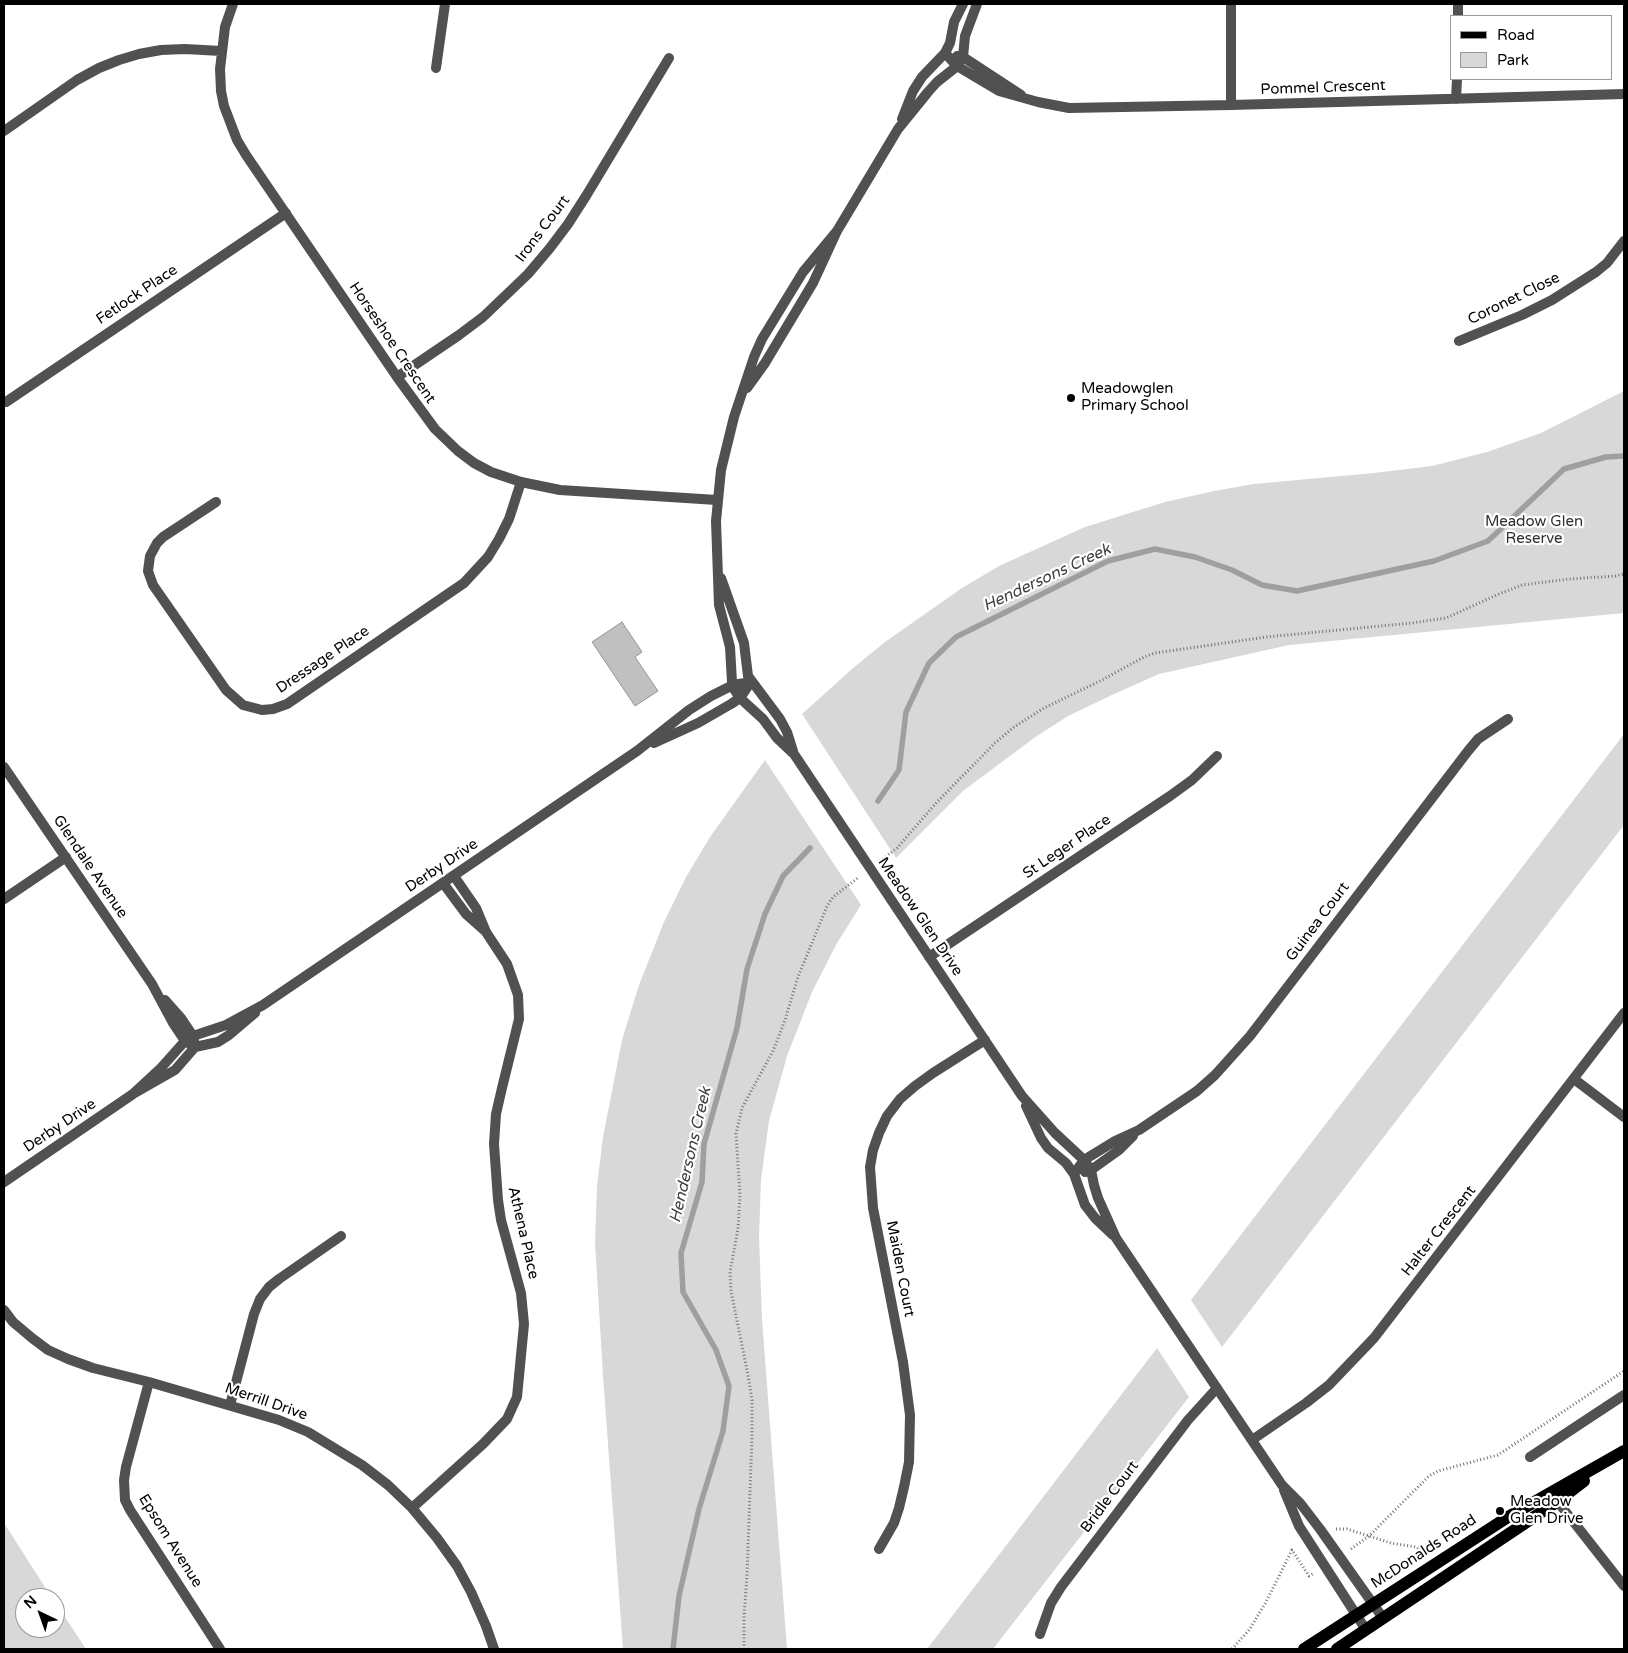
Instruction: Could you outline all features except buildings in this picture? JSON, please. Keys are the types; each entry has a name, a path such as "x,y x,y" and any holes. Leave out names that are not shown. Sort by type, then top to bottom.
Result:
{"main road":[{"name":"McDonalds Road","path":"1337,1649 1554,1497 1620,1454"},
{"name":"McDonalds Road","path":"1304,1649 1508,1518 1554,1497"}],"street":[{"name":"Horseshoe Crescent","path":"233,4 225,27 221,51 221,91 229,122 246,155 397,377 435,429 458,451 491,472 521,482 560,490 717,500"},
{"path":"436,68 445,4"},
{"name":"Meadow Glen Drive","path":"898,129 913,90 922,77 945,53 950,43 954,22 963,4"},
{"path":"960,62 965,36 977,4"},
{"path":"1230,105 1231,4"},
{"path":"4,131 77,80 119,60 161,50 221,51"},
{"name":"Pommel Crescent","path":"945,53 1024,97 1052,106 1087,108 1624,94"},
{"name":"Irons Court","path":"397,377 459,335 483,316 528,274 568,224 669,58"},
{"name":"Meadow Glen Drive","path":"742,395 765,363 813,283 837,231 898,129 937,82 960,62"},
{"path":"1456,80 1456,99"},
{"name":"Fetlock Place","path":"6,402 286,213"},
{"name":"Meadow Glen Drive","path":"837,231 803,272 762,339 754,357 727,441 720,470 716,521 719,605 730,647 733,686 740,698 763,718 777,738 794,754 1022,1096 1059,1138 1084,1160 1091,1170 1098,1198 1116,1238 1282,1484 1300,1503 1341,1556 1383,1618"},
{"name":"Coronet Close","path":"1459,342 1552,300 1596,272 1624,241"},
{"name":"Dressage Place","path":"216,502 163,537 157,543 150,556 148,571 153,585 226,690 243,705 262,710 273,709 287,704 464,583 488,557 499,539 509,519 521,482"},
{"name":"Meadow Glen Drive","path":"718,570 745,647 748,676 780,719 787,732 794,754"},
{"name":"Derby Drive","path":"4,1182 133,1094 175,1070 195,1047 218,1042 229,1035 264,1005 637,751 689,710 711,696 733,686 751,682"},
{"name":"Derby Drive","path":"637,751 698,723 740,698 751,682"},
{"name":"Guinea Court","path":"1074,1174 1084,1160 1115,1141 1139,1130 1197,1091 1231,1058 1250,1036 1468,751 1478,739 1508,719"},
{"name":"St Leger Place","path":"929,957 1170,796 1192,780 1217,756"},
{"name":"Glendale Avenue","path":"4,767 152,984 173,1023 189,1038"},
{"path":"4,899 66,857"},
{"name":"Athena Place","path":"412,1508 483,1444 507,1419 517,1396 519,1385 524,1324 523,1308 500,1214 494,1144 496,1114 508,1058 516,1033 519,1008 518,995 507,964 486,932 476,908 454,876"},
{"name":"Athena Place","path":"443,883 466,914 486,932"},
{"name":"Derby Drive","path":"133,1094 189,1038 226,1025 264,1005"},
{"name":"Halter Crescent","path":"1252,1440 1306,1403 1329,1384 1374,1338 1624,1013"},
{"path":"189,1038 195,1047"},
{"name":"Maiden Court","path":"879,1549 894,1523 903,1494 909,1462 910,1415 903,1362 871,1193 870,1168 873,1150 887,1116 900,1099 921,1082 985,1040"},
{"path":"1574,1079 1624,1117"},
{"name":"Meadow Glen Drive","path":"1022,1096 1041,1138 1048,1148 1066,1163 1074,1174 1085,1205 1095,1218 1116,1238"},
{"name":"Guinea Court","path":"1074,1174 1091,1170 1119,1150 1139,1130"},
{"path":"230,1405 254,1314 260,1299 269,1287 279,1279 341,1236"},
{"name":"Merrill Drive","path":"4,1310 26,1333 48,1350 68,1359 93,1368 149,1382 279,1420 308,1432 362,1465 388,1485 412,1508 437,1538 457,1566 475,1601 494,1649"},
{"name":"Epsom Avenue","path":"149,1382 126,1467 124,1480 125,1500 220,1649"},
{"name":"Bridle Court","path":"1040,1634 1051,1603 1061,1587 1188,1420 1217,1388"},
{"path":"1530,1457 1624,1395"},
{"name":"Meadow Glen Drive","path":"1282,1484 1299,1526 1366,1630"},
{"path":"1554,1497 1624,1586"}],"path":[{"path":"744,1649 752,1400 731,1291 730,1272 738,1229 740,1195 736,1134 742,1108 773,1051 798,977 827,906 837,893 897,848 937,802 995,743 1014,727 1038,712 1144,657 1266,637 1446,618 1522,585 1624,574"},
{"path":"1341,1556 1369,1536 1429,1476 1438,1471 1498,1455 1624,1371"},
{"path":"1320,1529 1346,1529 1391,1543 1416,1547 1424,1550 1434,1564"},
{"path":"1232,1649 1249,1630 1265,1604 1292,1550 1309,1576 1324,1566"}],"green space":[{"name":"Meadow Glen Reserve","path":"1624,391 1624,613 1289,645 1159,674 1068,716 1034,738 963,791 896,858 802,714 885,642 962,588 999,566 1085,527 1165,502 1214,491 1254,484 1432,466 1487,452 1541,433"},
{"path":"1624,734 1624,825 1222,1347 1191,1300"},
{"path":"765,760 861,905 837,943 812,992 787,1056 769,1121 761,1180 759,1237 762,1319 787,1649 623,1649 595,1242 597,1186 603,1137 622,1040 639,985 664,922 686,877 710,837"},
{"path":"1157,1348 1189,1397 993,1649 927,1649"},
{"path":"4,1523 46,1588 15,1588 15,1638 65,1638 65,1617 86,1649 4,1649"}],"waterway":[{"name":"Hendersons Creek","path":"878,801 899,770 906,712 929,663 956,637 1108,561 1155,549 1195,557 1232,570 1262,585 1297,591 1434,561 1488,541 1564,469 1606,457 1624,456"},
{"name":"Hendersons Creek","path":"673,1649 679,1596 699,1509 723,1431 729,1386 716,1350 683,1292 681,1253 702,1182 704,1144 737,1028 747,969 765,914 783,876 810,848"}],"place":[{"name":"Meadowglen Primary School","path":"1071,398"},
{"name":"Meadow Glen Drive","path":"1500,1511"}]}
